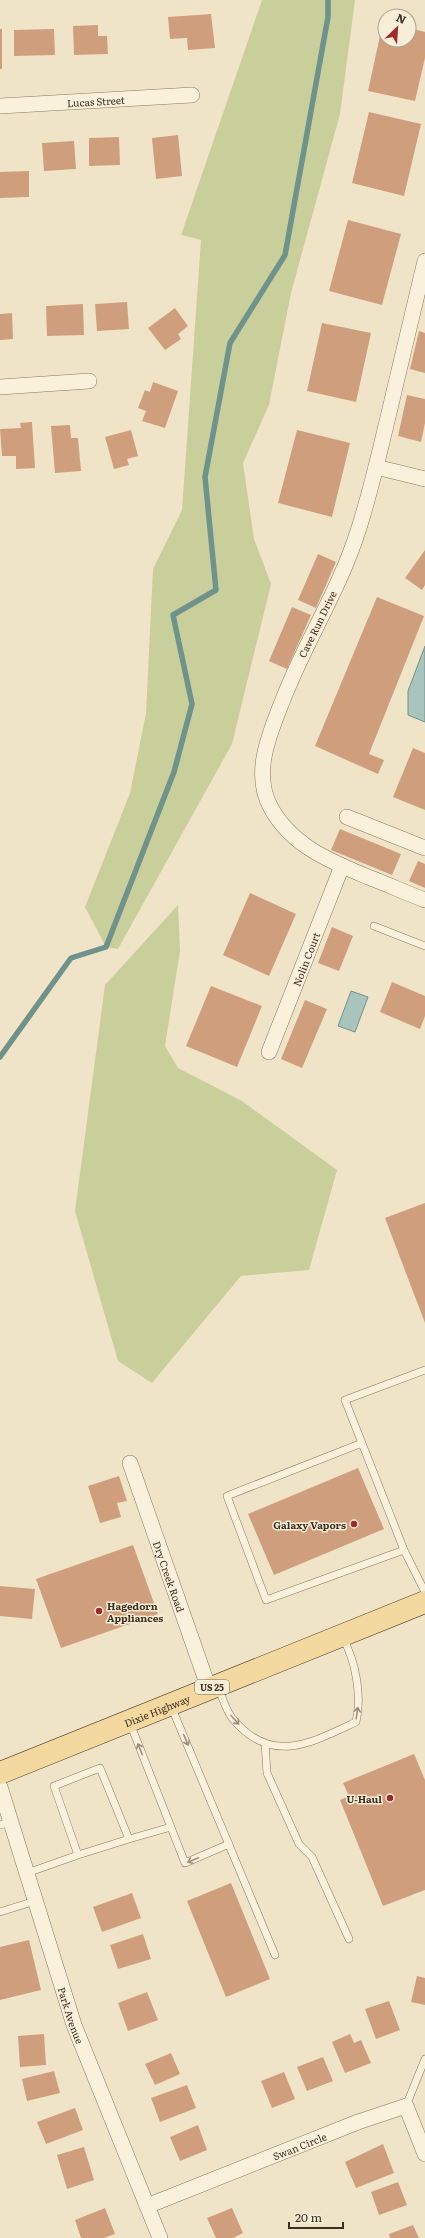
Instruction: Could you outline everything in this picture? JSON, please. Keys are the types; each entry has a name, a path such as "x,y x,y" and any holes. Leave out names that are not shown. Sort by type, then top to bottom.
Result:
{"main road":[{"name":"Dixie Highway","path":"0,1772 425,1602"}],"street":[{"name":"Lucas Street","path":"0,106 192,94"},
{"name":"Cave Run Drive","path":"425,261 376,467 358,530 347,561 289,683 267,740 262,770 264,786 271,808 294,838 319,855 342,866 425,900"},
{"path":"0,387 89,381"},
{"path":"376,467 425,479"},
{"path":"347,817 425,848"},
{"name":"Nolin Court","path":"269,1052 342,866"},
{"name":"Dry Creek Road","path":"130,1463 213,1687"},
{"name":"Park Avenue","path":"0,1787 5,1823 27,1873 74,2025 160,2238"},
{"path":"406,2106 425,2154"},
{"name":"Swan Circle","path":"147,2206 358,2122 406,2106"}],"lane":[{"path":"374,926 425,946"},
{"path":"425,1370 345,1400 404,1550 425,1592"},
{"path":"362,1444 227,1496 266,1600 404,1550"},
{"path":"213,1687 232,1718 255,1739 280,1748 310,1743 356,1722 359,1711 353,1662 347,1646 341,1636"},
{"path":"171,1704 275,1955"},
{"path":"129,1721 185,1863 229,1844"},
{"path":"265,1743 267,1773 299,1844 312,1857 349,1939"},
{"path":"78,1855 54,1786 100,1768 129,1839"},
{"path":"27,1873 78,1855 171,1826"},
{"path":"0,1912 35,1900"},
{"path":"406,2106 425,2059"}],"green space":[{"path":"262,0 355,0 340,114 291,293 269,405 243,463 254,539 271,584 232,744 118,949 106,947 85,907 130,793 146,713 153,569 182,510 201,240 181,235"},
{"path":"178,905 180,951 165,1046 178,1068 242,1101 337,1170 309,1270 241,1276 152,1383 118,1361 75,1211 105,985"}],"water":[{"path":"425,646 425,722 408,715 408,691"},
{"path":"351,991 368,997 355,1032 338,1026"}],"building":[{"path":"211,14 215,48 188,50 187,38 170,39 168,17"},
{"path":"98,25 98,36 107,36 108,54 74,55 73,26"},
{"path":"0,29 2,29 2,69 0,69"},
{"path":"54,29 55,55 14,56 14,30"},
{"path":"417,30 425,32 425,58 415,101 368,91 377,48 417,48"},
{"path":"369,112 421,124 404,196 352,183"},
{"path":"178,135 182,176 156,179 152,138"},
{"path":"119,137 120,165 89,166 89,138"},
{"path":"74,141 76,169 44,171 42,143"},
{"path":"29,171 29,197 0,198 0,172"},
{"path":"348,220 401,234 382,305 329,291"},
{"path":"127,302 129,329 97,331 95,304"},
{"path":"83,304 84,335 47,336 46,306"},
{"path":"175,308 188,326 178,334 181,339 165,350 148,328"},
{"path":"12,313 13,339 0,340 0,314"},
{"path":"322,323 371,333 356,402 307,391"},
{"path":"419,331 425,333 425,373 410,369"},
{"path":"153,382 178,391 165,428 142,421 146,411 138,408 145,390 150,392"},
{"path":"407,395 425,399 425,423 421,442 398,436"},
{"path":"32,422 35,468 16,469 16,456 2,456 0,429 21,428 20,423"},
{"path":"70,425 71,438 78,438 81,471 55,473 51,426"},
{"path":"131,430 138,456 127,459 129,465 114,469 105,437"},
{"path":"297,430 350,443 332,517 278,503"},
{"path":"425,550 425,585 422,590 405,578"},
{"path":"318,554 336,562 316,608 298,600"},
{"path":"377,597 424,616 369,754 384,760 378,774 315,746"},
{"path":"292,607 311,615 287,669 269,661"},
{"path":"413,748 425,753 425,810 393,797"},
{"path":"340,829 401,854 392,875 331,850"},
{"path":"418,861 425,864 425,888 409,881"},
{"path":"250,893 296,914 269,976 223,955"},
{"path":"332,927 353,936 339,971 318,963"},
{"path":"392,982 425,996 425,1016 420,1029 380,1012"},
{"path":"211,986 262,1006 237,1067 186,1046"},
{"path":"305,1000 327,1009 302,1068 281,1059"},
{"path":"425,1203 425,1323 385,1218"},
{"path":"358,1468 384,1529 274,1575 248,1514"},
{"path":"119,1476 127,1501 117,1503 121,1517 100,1523 88,1486"},
{"path":"133,1545 158,1614 61,1648 36,1579"},
{"path":"0,1586 35,1589 32,1619 0,1616"},
{"path":"414,1754 425,1780 425,1890 383,1906 340,1800 349,1796 343,1783"},
{"path":"231,1883 270,1979 226,1997 187,1901"},
{"path":"132,1893 141,1918 102,1932 93,1907"},
{"path":"143,1934 151,1959 118,1969 110,1945"},
{"path":"29,1940 41,1990 0,2000 0,1947"},
{"path":"417,1976 425,1978 425,2005 411,2002"},
{"path":"147,1992 158,2020 128,2031 118,2003"},
{"path":"389,2001 400,2030 376,2039 365,2009"},
{"path":"44,2034 46,2065 20,2067 18,2036"},
{"path":"350,2034 354,2043 361,2040 371,2063 345,2073 332,2042"},
{"path":"171,2053 180,2074 155,2085 145,2064"},
{"path":"323,2057 333,2081 307,2091 297,2067"},
{"path":"54,2071 60,2093 27,2101 22,2079"},
{"path":"284,2072 295,2099 272,2108 261,2081"},
{"path":"187,2085 196,2108 160,2122 151,2098"},
{"path":"75,2108 83,2130 46,2144 37,2122"},
{"path":"198,2125 207,2150 180,2161 170,2137"},
{"path":"383,2144 394,2173 356,2188 345,2162"},
{"path":"84,2147 94,2180 67,2189 57,2155"},
{"path":"398,2182 407,2205 379,2215 371,2192"},
{"path":"105,2208 115,2234 104,2238 81,2238 75,2220"},
{"path":"232,2208 243,2233 233,2238 216,2238 207,2218"},
{"path":"413,2225 419,2238 390,2238 389,2234"}],"waterway":[{"path":"0,1057 71,958 106,947 174,772 192,704 173,615 216,590 205,477 230,343 285,255 328,17 328,0"}],"place":[{"name":"Galaxy Vapors","path":"354,1524"},
{"name":"Hagedorn Appliances","path":"99,1611"},
{"name":"U-Haul","path":"390,1798"}]}
